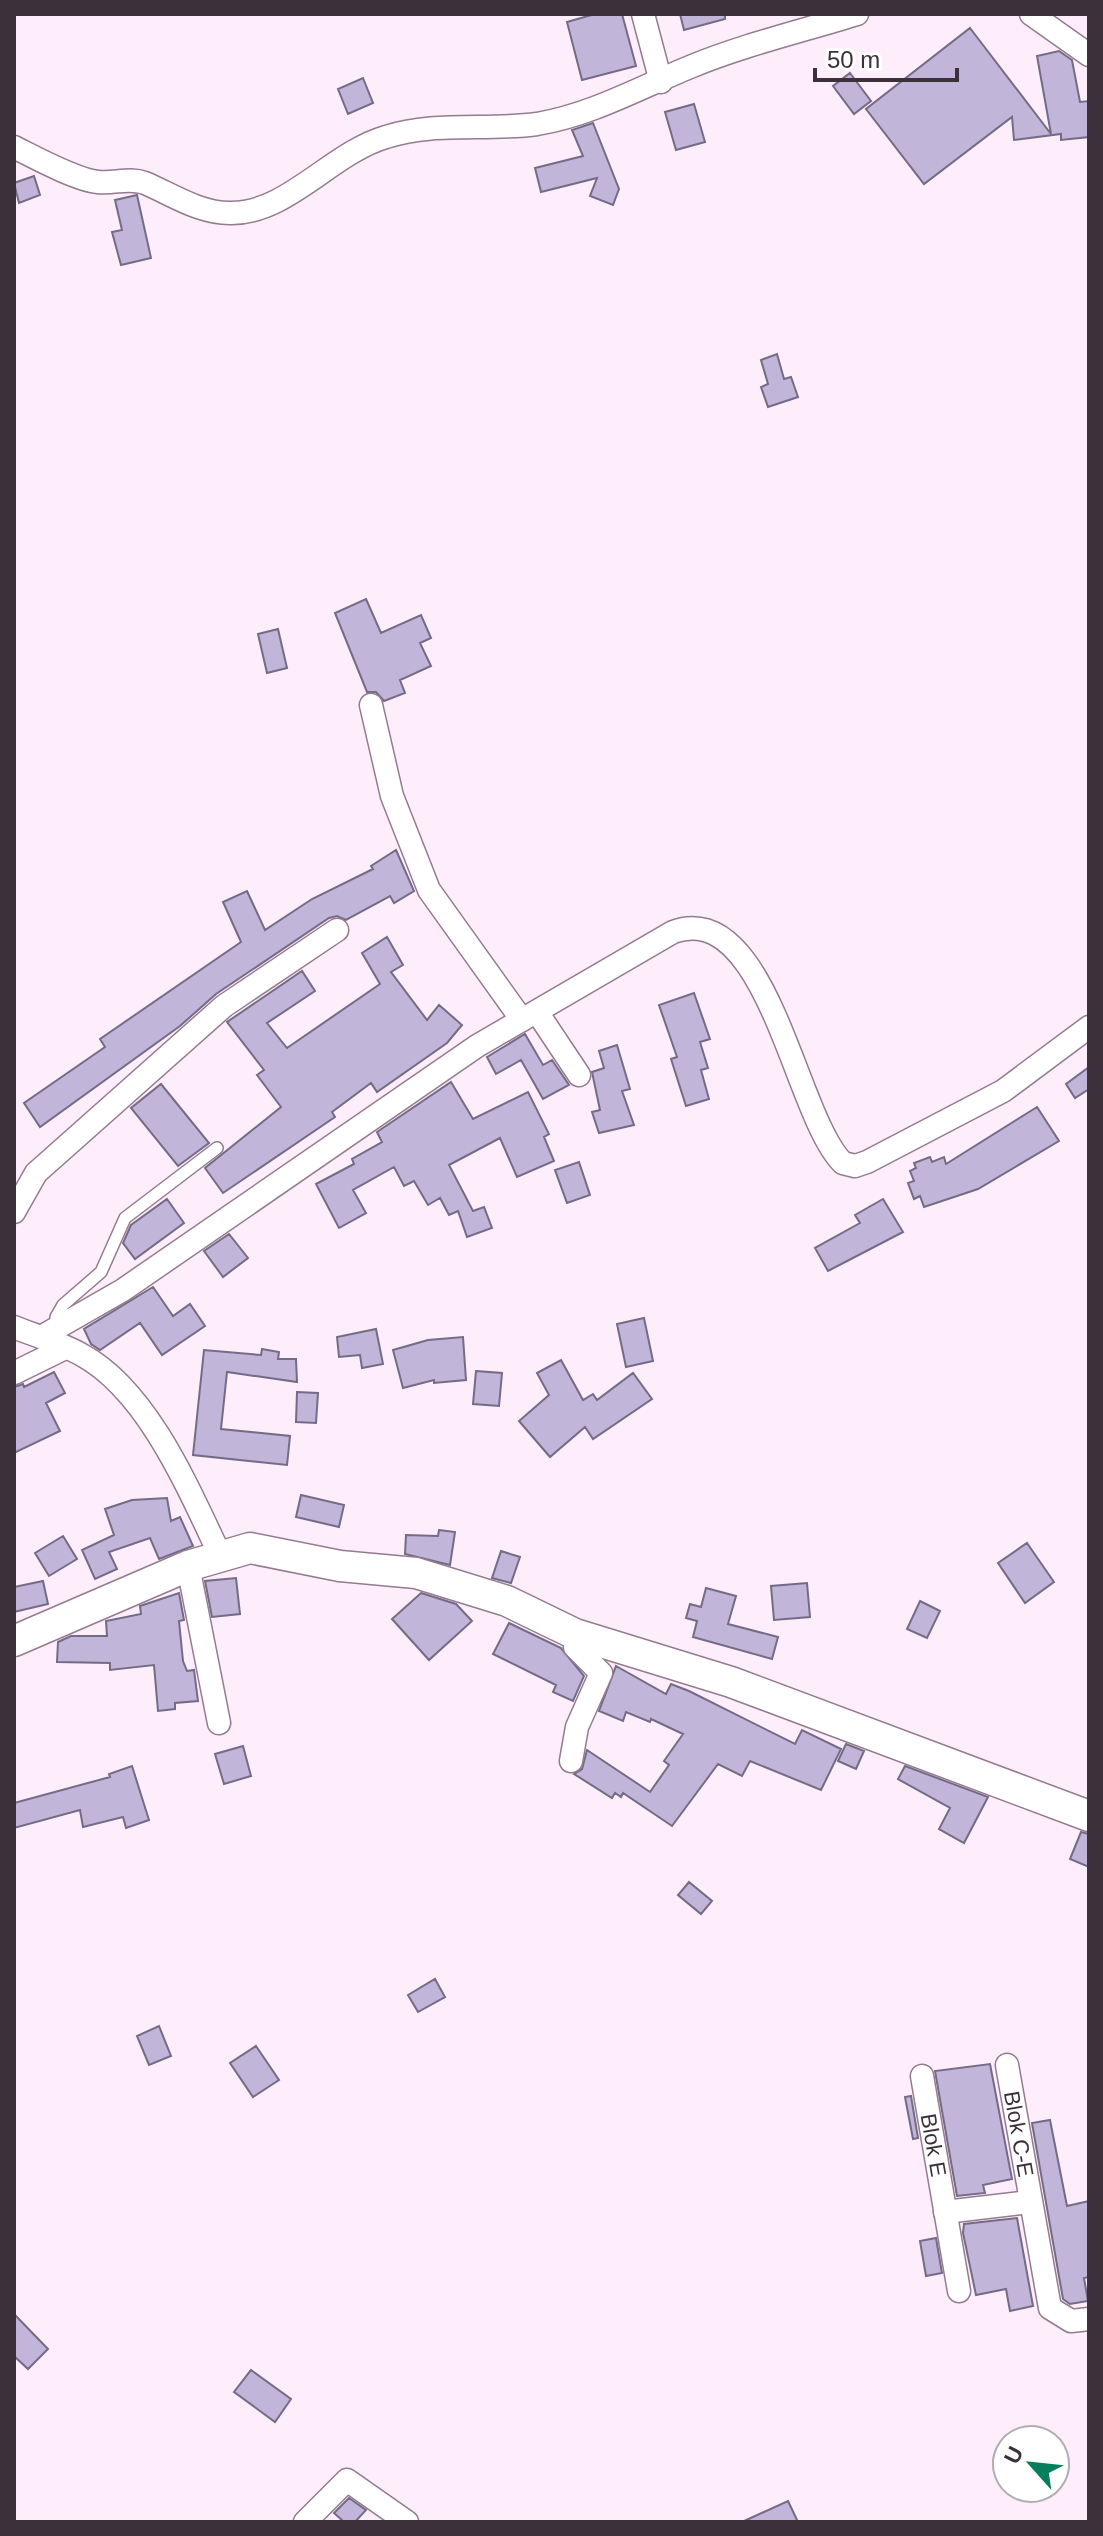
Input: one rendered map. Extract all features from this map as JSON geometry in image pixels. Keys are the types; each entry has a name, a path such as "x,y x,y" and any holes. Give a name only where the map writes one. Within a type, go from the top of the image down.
{"street":[{"path":"643,14 661,82"},
{"path":"16,152 99,182 119,179 143,182 215,212 251,211 275,203 352,152 385,137 437,129 536,124 595,109 690,67 857,14"},
{"path":"1031,14 1089,55"},
{"path":"371,705 392,796 429,890 579,1075"},
{"path":"14,1373 54,1338 477,1046 673,932 690,926 710,929 725,940 770,1001 824,1137 843,1163 855,1166 1003,1091 1089,1027"},
{"path":"14,1212 36,1173 224,1006 337,930"},
{"path":"14,1327 54,1338 105,1371 143,1413 220,1555"},
{"path":"14,1641 188,1566 250,1548 340,1566 416,1573 507,1601 575,1634 731,1682 1089,1816"},
{"path":"188,1566 219,1723"},
{"path":"571,1761 577,1727 601,1673 575,1647 575,1634"},
{"name":"Blok C-E","path":"1007,2065 1050,2308 1071,2321 1089,2319"},
{"name":"Blok E","path":"922,2076 959,2291"},
{"path":"945,2212 1029,2202"},
{"path":"305,2522 347,2480 407,2522"}],"lane":[{"path":"54,1338 56,1317 63,1305 101,1272 125,1218 217,1148"}],"building":[{"path":"595,14 622,14 636,66 582,80 567,22"},
{"path":"680,14 725,14 725,19 684,30"},
{"path":"970,28 1051,134 1037,56 1059,51 1072,60 1080,102 1089,101 1089,137 1061,140 1061,134 1014,140 1012,117 924,184 866,109"},
{"path":"850,73 871,101 854,114 833,86"},
{"path":"363,78 373,103 348,114 338,89"},
{"path":"694,104 705,142 676,150 665,112"},
{"path":"593,123 619,189 613,205 590,196 597,178 541,192 535,168 583,156 572,130"},
{"path":"34,176 40,195 19,203 14,183"},
{"path":"137,195 151,258 121,265 112,232 122,230 115,200"},
{"path":"777,354 784,379 791,377 798,397 768,407 761,387 768,384 761,360"},
{"path":"366,599 381,633 421,615 431,638 420,643 431,666 400,680 405,693 384,701 376,692 367,692 335,613"},
{"path":"278,629 287,668 267,673 258,634"},
{"path":"396,850 414,891 394,903 390,896 346,920 337,916 329,918 216,994 180,1026 40,1127 24,1103 105,1047 100,1039 241,942 223,902 247,891 265,930 312,899 373,869 371,866"},
{"path":"387,937 403,965 391,972 427,1020 439,1005 462,1025 447,1043 377,1092 371,1083 332,1112 335,1117 223,1193 205,1168 281,1107 257,1075 264,1070 227,1022 302,971 315,991 267,1023 287,1048 380,984 362,953"},
{"path":"694,993 710,1039 700,1042 708,1068 701,1070 709,1099 686,1106 671,1059 677,1057 659,1005"},
{"path":"525,1034 543,1065 552,1060 569,1085 543,1099 521,1060 496,1074 487,1057"},
{"path":"617,1045 630,1089 622,1091 634,1125 599,1133 592,1112 600,1110 592,1072 604,1068 599,1051"},
{"path":"1089,1067 1089,1089 1075,1098 1066,1084"},
{"path":"451,1082 473,1119 528,1092 549,1134 544,1137 554,1161 517,1177 500,1138 449,1165 473,1211 484,1207 492,1228 467,1237 458,1211 449,1215 440,1198 428,1205 414,1181 404,1186 394,1167 353,1190 366,1213 339,1228 316,1184 354,1164 352,1159 382,1142 377,1132"},
{"path":"161,1084 209,1143 178,1166 131,1108"},
{"path":"1037,1107 1059,1141 978,1189 924,1207 920,1196 914,1199 908,1183 914,1181 910,1171 916,1168 914,1163 930,1157 932,1162 944,1157 946,1164"},
{"path":"579,1162 590,1195 567,1203 555,1170"},
{"path":"167,1199 184,1223 135,1259 123,1243 131,1225"},
{"path":"883,1199 903,1232 828,1271 815,1248 860,1223 855,1215"},
{"path":"229,1234 248,1258 223,1277 204,1251"},
{"path":"153,1287 173,1316 190,1304 205,1326 162,1355 140,1323 100,1350 91,1344 84,1329"},
{"path":"644,1318 653,1361 626,1367 617,1324"},
{"path":"376,1329 383,1364 362,1368 360,1355 339,1357 337,1337"},
{"path":"463,1337 466,1380 434,1383 434,1380 403,1388 393,1350 428,1340"},
{"path":"262,1349 279,1352 278,1359 296,1359 297,1382 227,1372 221,1429 290,1436 287,1465 193,1455 204,1350 261,1355"},
{"path":"561,1360 583,1400 593,1394 597,1400 633,1373 652,1399 593,1439 585,1427 550,1457 519,1421 549,1395 537,1373"},
{"path":"476,1371 502,1373 499,1406 473,1404"},
{"path":"54,1372 65,1393 46,1403 60,1431 14,1453 14,1387 23,1384 24,1387"},
{"path":"297,1392 318,1393 316,1423 296,1422"},
{"path":"301,1495 344,1505 339,1527 296,1517"},
{"path":"167,1498 171,1521 180,1517 193,1546 159,1559 150,1538 109,1552 117,1569 95,1579 82,1550 114,1535 105,1509 132,1500"},
{"path":"439,1530 455,1532 450,1565 405,1554 406,1535 438,1536"},
{"path":"63,1536 77,1559 49,1576 35,1553"},
{"path":"1027,1543 1054,1582 1025,1603 998,1563"},
{"path":"501,1551 520,1557 511,1583 492,1578"},
{"path":"236,1578 240,1614 212,1617 205,1581"},
{"path":"43,1581 48,1604 14,1612 14,1587"},
{"path":"807,1583 810,1617 774,1620 771,1586"},
{"path":"706,1588 736,1596 728,1624 778,1637 772,1659 693,1637 697,1621 686,1618 690,1604 701,1607"},
{"path":"179,1593 184,1620 179,1621 183,1661 187,1671 194,1670 198,1701 175,1703 175,1709 158,1711 154,1665 110,1670 110,1663 57,1662 58,1642 71,1636 107,1636 106,1621 141,1614 140,1606"},
{"path":"421,1593 456,1604 472,1621 429,1660 392,1619"},
{"path":"920,1601 940,1611 927,1638 907,1629"},
{"path":"509,1623 561,1648 584,1676 573,1701 553,1692 556,1685 493,1654"},
{"path":"616,1666 666,1694 671,1684 689,1691 795,1744 802,1730 841,1749 821,1790 750,1761 742,1776 718,1764 672,1826 623,1793 621,1797 615,1793 612,1798 574,1774 582,1769 587,1750 650,1792 669,1765 664,1761 683,1734 651,1719 650,1722 626,1712 623,1721 599,1711"},
{"path":"846,1744 864,1751 856,1769 838,1761"},
{"path":"243,1746 251,1776 224,1784 215,1754"},
{"path":"132,1766 149,1820 126,1828 123,1817 83,1827 80,1810 14,1828 14,1803 110,1777 109,1774"},
{"path":"905,1766 988,1797 964,1843 939,1829 950,1808 898,1779"},
{"path":"1081,1832 1089,1834 1089,1867 1070,1859"},
{"path":"689,1882 712,1901 701,1914 678,1895"},
{"path":"435,1979 445,1997 418,2012 408,1995"},
{"path":"159,2026 171,2056 149,2065 137,2036"},
{"path":"256,2046 279,2080 253,2097 230,2063"},
{"path":"990,2064 1012,2179 983,2185 985,2193 957,2196 935,2071"},
{"path":"911,2096 918,2138 913,2139 905,2097"},
{"path":"1050,2120 1067,2206 1089,2201 1089,2277 1084,2278 1088,2301 1070,2304 1063,2299 1032,2123"},
{"path":"1017,2218 1033,2306 1010,2311 1006,2289 976,2295 963,2233 964,2224"},
{"path":"936,2238 942,2273 926,2276 920,2241"},
{"path":"14,2314 48,2349 28,2369 14,2356"},
{"path":"251,2370 291,2399 275,2422 234,2392"},
{"path":"349,2498 366,2510 355,2522 344,2522 334,2513"},
{"path":"788,2501 798,2522 742,2522"}]}
